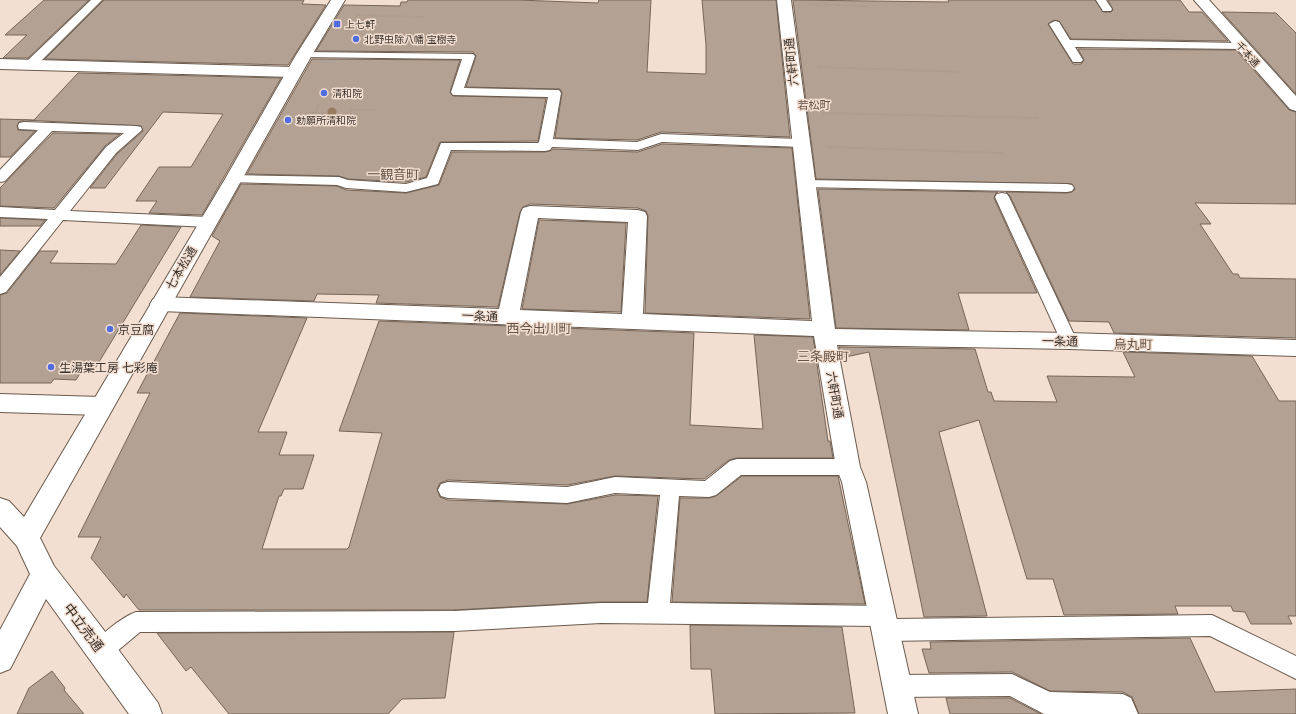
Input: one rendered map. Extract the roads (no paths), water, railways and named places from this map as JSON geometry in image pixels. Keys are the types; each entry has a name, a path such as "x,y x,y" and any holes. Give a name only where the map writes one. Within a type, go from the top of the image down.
{"street":[{"name":"千本通","path":"1201,0 1296,106"},
{"name":"六軒町通","path":"784,2 796,112 824,333 848,467 854,482 903,714"},
{"name":"七本松通","path":"26,538 160,304 234,179 294,72 334,7"},
{"path":"0,64 294,72"},
{"path":"508,317 530,212 638,216 632,322"},
{"name":"一条通","path":"160,304 632,322 824,333 1296,348"},
{"path":"0,403 101,406"},
{"path":"0,509 26,538"},
{"name":"中立売通","path":"26,538 44,575 147,714"},
{"path":"4,645 44,575"}],"lane":[{"path":"30,65 97,0"},
{"path":"1101,0 1107,9"},
{"path":"1055,24 1077,60"},
{"path":"1067,44 1241,46"},
{"path":"234,179 339,181 346,184 406,188 433,181 446,146 545,148 555,93 457,92 469,56 304,55"},
{"path":"0,288 111,150 136,130 24,126"},
{"path":"0,178 48,126"},
{"path":"546,143 638,146 661,138 800,144"},
{"path":"805,184 1067,188"},
{"path":"1002,197 1070,341"},
{"path":"0,212 208,222"},
{"path":"448,490 568,495 615,485 709,489 737,467 848,467"},
{"path":"658,613 670,488"},
{"path":"101,650 136,622 454,621 601,613 658,613 884,623 1212,625 1296,668"},
{"path":"897,686 1012,685 1048,704 1122,706 1126,714"}],"place":[{"name":"上七軒","path":"337,24"},
{"name":"北野虫除八幡 宝樹寺","path":"356,39"},
{"name":"清和院","path":"324,93"},
{"name":"勅願所清和院","path":"288,120"},
{"name":"京豆腐","path":"110,329"},
{"name":"生湯葉工房 七彩庵","path":"51,367"}],"district":[{"name":"若松町","path":"814,104"},
{"name":"一観音町","path":"393,174"},
{"name":"西今出川町","path":"539,328"},
{"name":"烏丸町","path":"1133,344"},
{"name":"三条殿町","path":"823,356"}]}
